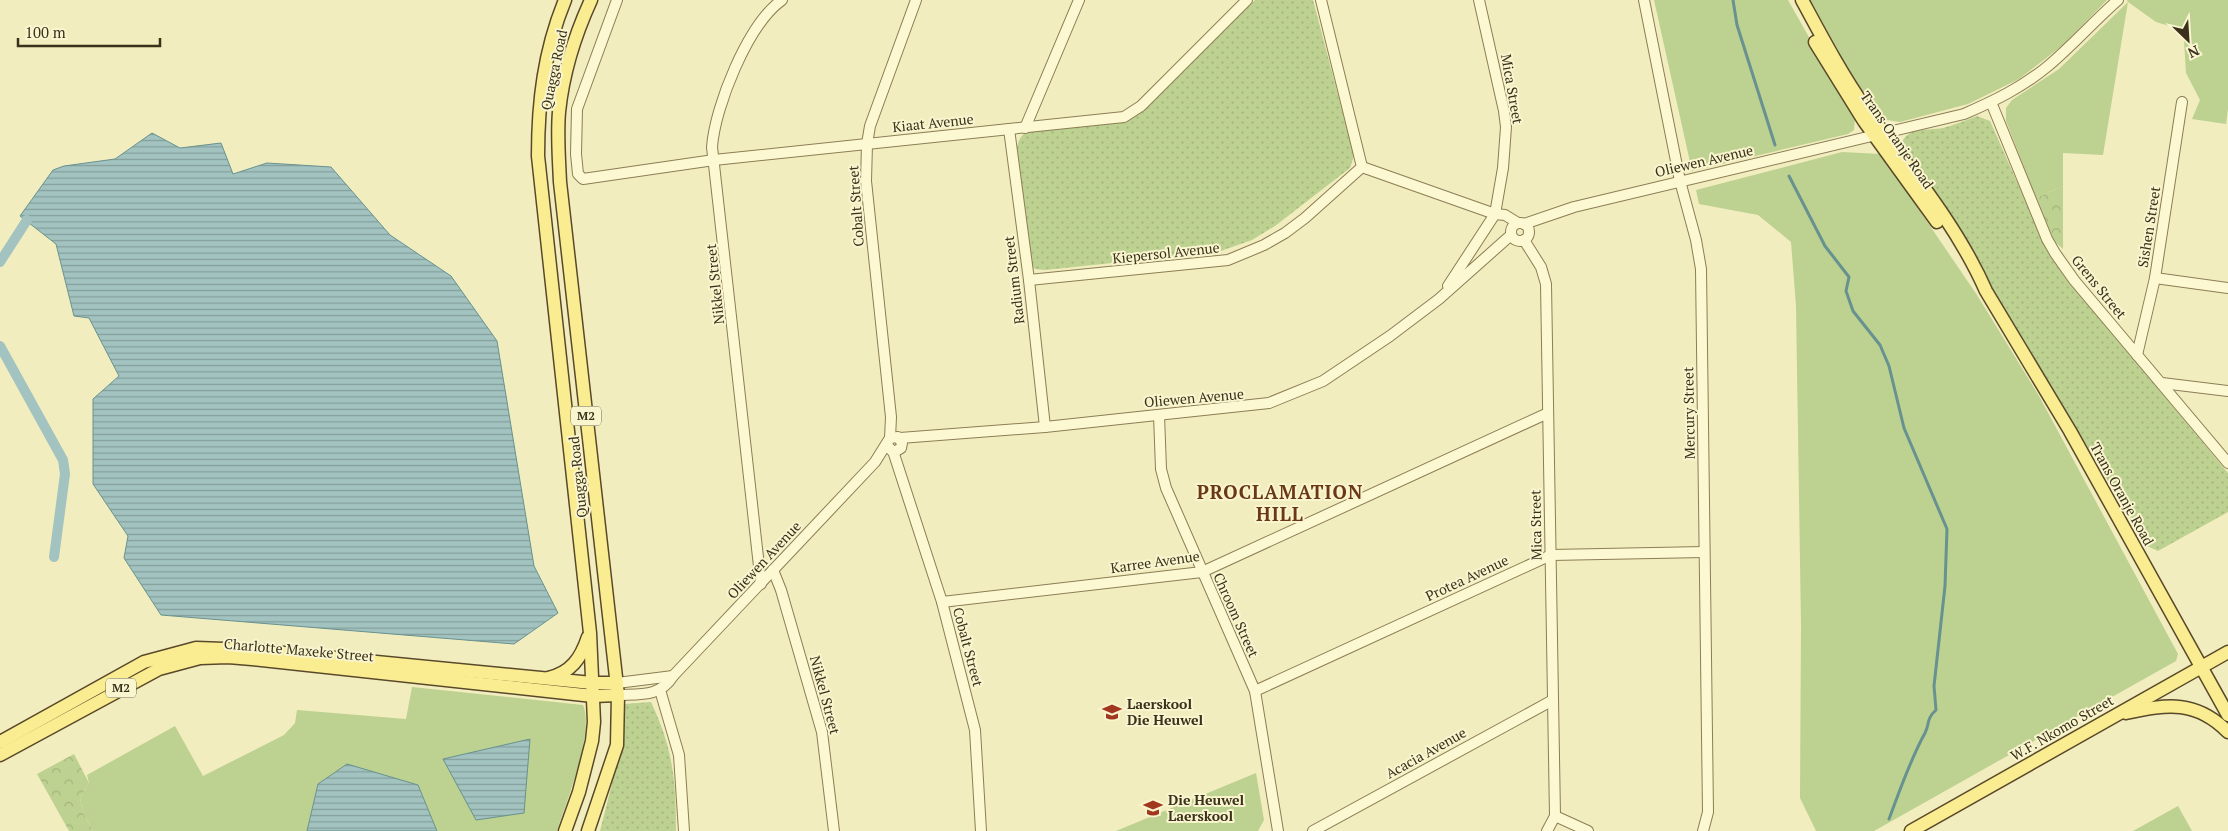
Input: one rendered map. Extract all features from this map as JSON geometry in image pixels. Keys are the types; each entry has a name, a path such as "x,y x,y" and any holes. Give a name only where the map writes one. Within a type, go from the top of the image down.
{"main road":[{"name":"Quagga Road","path":"565,0 546,56 538,116 538,156 590,633 594,722 592,741 579,792 565,831"},
{"name":"Quagga Road","path":"588,831 616,745 618,689 595,503 559,152 559,112 573,45 591,0"},
{"name":"Trans Oranje Road","path":"1795,0 1832,70 1878,134 1939,211 1976,269 1986,291 2070,430 2228,715"},
{"name":"Trans Oranje Road","path":"1802,0 1878,134"},
{"path":"544,679 558,675 574,665 584,650 590,633"},
{"name":"Charlotte Maxeke Street","path":"0,742 139,665 171,653 196,648 253,650 544,679 593,690"},
{"name":"W.F. Nkomo Street","path":"1911,831 2228,652"},
{"name":"Charlotte Maxeke Street","path":"0,755 150,673 168,665 200,658 240,658 593,690 618,689"},
{"path":"2113,716 2170,705 2186,707 2211,717 2228,732"}],"street":[{"name":"Kiaat Avenue","path":"616,0 577,109 576,143 578,176 582,179 714,160 1124,117 1133,112 1247,0"},
{"name":"Nikkel Street","path":"761,584 713,142 719,114 745,46 766,13 782,0"},
{"name":"Cobalt Street","path":"916,0 870,126 867,144 866,181 895,444 902,474 942,602 976,730 981,831"},
{"path":"1025,128 1078,0"},
{"path":"1321,0 1362,167 1495,214 1508,216 1519,232"},
{"name":"Mica Street","path":"1479,0 1506,127 1503,168 1495,214"},
{"name":"Mercury Street","path":"1644,0 1680,181 1696,240 1701,269 1708,812 1703,831"},
{"name":"Oliewen Avenue","path":"660,690 667,686 673,676 874,462 895,444 922,438 1159,414 1249,407 1269,403 1312,386 1390,336 1439,299 1495,249 1542,217 1574,207 1680,181 1940,121 1991,102 2018,88 2047,67 2118,0"},
{"name":"Grens Street","path":"1991,102 2055,253 2137,355 2228,463"},
{"name":"Sishen Street","path":"2137,355 2155,278 2182,102"},
{"name":"Radium Street","path":"1009,129 1029,280 1045,427"},
{"name":"Kiepersol Avenue","path":"1029,280 1228,260 1264,245 1285,233 1305,218 1362,167"},
{"name":"Oliewen Avenue","path":"1439,299 1495,214"},
{"name":"Mica Street","path":"1519,232 1541,267 1546,284 1555,816"},
{"path":"2155,278 2228,288"},
{"path":"2162,383 2228,391"},
{"name":"Karree Avenue","path":"942,602 1202,572 1548,413"},
{"name":"Chroom Street","path":"1159,414 1163,480 1255,691 1278,831"},
{"name":"Protea Avenue","path":"1255,691 1550,555 1704,552"},
{"name":"Nikkel Street","path":"773,570 781,590 822,732 834,831"},
{"path":"618,689 673,676"},
{"path":"618,689 660,690 679,755 684,831"},
{"name":"Acacia Avenue","path":"1313,831 1553,700"},
{"path":"1547,831 1555,816 1588,831"}],"green space":[{"path":"1255,0 1313,0 1354,156 1350,168 1275,226 1252,240 1218,252 1045,270 1035,269 1031,265 1016,150 1022,135 1031,130 1118,123 1134,117 1151,104"},
{"path":"1654,0 1788,0 1855,119 1854,130 1848,134 1692,171"},
{"path":"1808,0 2107,0 2063,45 2019,79 1968,104 1900,122 1887,120 1875,111 1839,57"},
{"path":"2127,0 2228,0 2228,109 2226,124 2192,119 2200,100 2186,73 2184,41 2180,32 2176,28 2156,22"},
{"path":"2128,2 2103,155 2063,153 2063,186 2036,198 2006,121 2006,108 2012,100 2059,69"},
{"path":"1977,116 1990,121 2046,247 2062,273 2228,473 2228,512 2158,551 2147,546 1964,241 1902,147 1903,140 1912,133 1943,128"},
{"path":"1842,152 1881,154 1977,295 2039,396 2178,654 2176,661 1874,831 1816,831 1800,798 1801,625 1796,306 1791,242 1758,215 1699,204 1696,190"},
{"path":"2063,186 2063,249 2054,241 2036,198"},
{"path":"412,687 583,705 586,717 582,749 557,831 437,831 418,785 318,784 307,831 93,831 83,813 80,798 89,783 87,775 175,726 203,776 284,735 295,723 297,710 406,719"},
{"path":"651,702 669,750 672,765 676,831 600,831 624,737 624,704"},
{"path":"74,754 89,783 80,798 83,813 93,831 69,831 37,774"},
{"path":"1256,773 1264,820 1258,831 1116,831"},
{"path":"2178,806 2192,831 2133,831"}],"water":[{"path":"152,133 180,148 221,143 233,174 267,163 331,167 390,235 451,276 497,341 534,566 558,613 514,644 161,615 124,558 128,536 93,484 93,399 119,376 89,318 74,316 56,244 20,216 53,170 64,166 115,159"},
{"path":"530,739 524,813 476,820 443,759"},
{"path":"347,764 418,785 437,831 307,831 318,784"}],"waterway":[{"path":"1733,0 1737,25 1775,145"},
{"path":"1789,176 1825,246 1849,277 1846,291 1853,311 1880,345 1889,366 1904,428 1947,529 1945,586 1934,686 1936,710 1929,719 1889,819"},
{"path":"0,262 27,220"},
{"path":"0,346 63,460 65,474 54,557"}],"place":[{"name":"Laerskool Die Heuwel","path":"1112,712"},
{"name":"Die Heuwel Laerskool","path":"1153,808"}],"district":[{"name":"PROCLAMATION HILL","path":"1280,503"}]}
